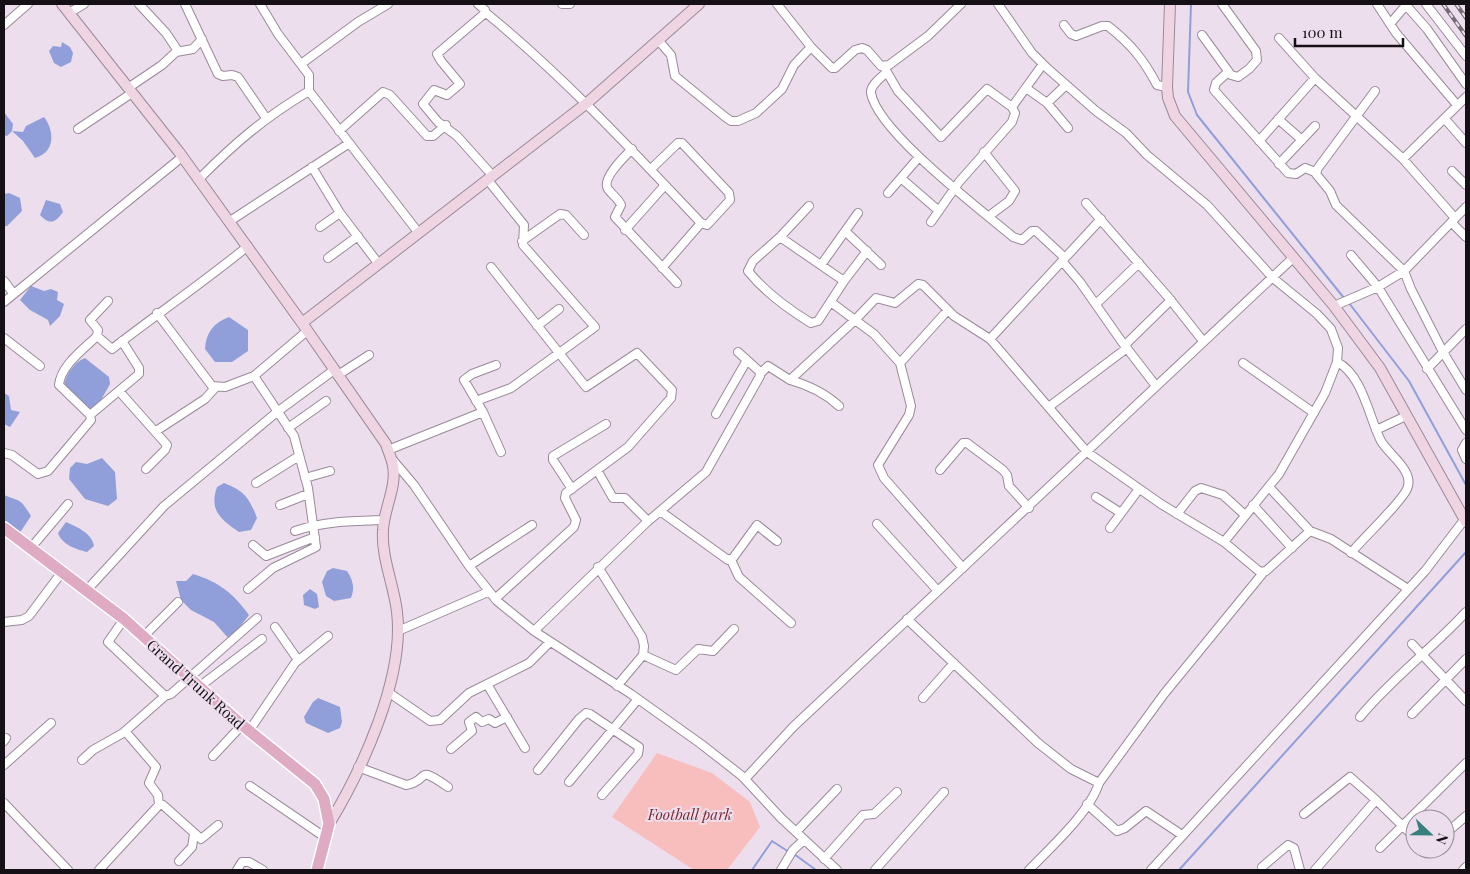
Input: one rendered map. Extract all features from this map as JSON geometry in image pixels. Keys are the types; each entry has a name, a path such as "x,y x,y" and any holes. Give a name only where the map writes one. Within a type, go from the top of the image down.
{"main road":[{"name":"Grand Trunk Road","path":"4,528 124,619 188,678 315,784 324,799 329,824 317,870"}],"street":[{"path":"4,26 28,4"},
{"path":"62,4 182,156 230,221 305,327 389,453 429,506 468,566 488,592 534,631 638,699 701,744 744,779 804,840 837,870"},
{"path":"69,12 84,4"},
{"path":"139,4 166,33 178,51"},
{"path":"185,4 218,74 238,77 266,118"},
{"path":"260,4 267,19 309,75 309,91 348,144 418,232"},
{"path":"301,64 358,22 388,4"},
{"path":"478,4 485,12 533,51 587,103 701,223 706,225 730,200 729,193 680,142 651,169"},
{"path":"562,4 570,4"},
{"path":"156,431 205,399 215,388 225,387 254,376 305,327 378,263 587,103 698,4"},
{"path":"777,4 811,47 832,68 835,68 855,50 862,48 885,70 898,91 941,137 987,89 1012,107 1014,118 955,188 931,222"},
{"path":"961,4 915,47 885,70 872,86 871,94 889,127 919,157 955,188 1018,240 1022,240 1032,231 1036,231 1063,259 1156,386"},
{"path":"998,4 1011,26 1043,64 1066,85 1126,132 1146,155 1207,205 1273,278 1317,314 1331,329 1338,348 1336,362 1325,393 1279,474 1224,542"},
{"path":"1151,870 1408,589 1465,521 1380,368 1334,306 1175,116 1166,87 1170,4"},
{"path":"1202,35 1231,75 1238,77 1249,69 1258,54 1222,4"},
{"path":"1377,4 1390,24 1457,105"},
{"path":"1390,24 1406,4 1427,29 1466,84"},
{"path":"1426,4 1466,56"},
{"path":"485,12 437,54 441,62 460,84 448,95 434,90 423,104 438,122 446,126 489,177 524,225 525,232 522,241"},
{"path":"1064,25 1070,34 1076,36 1102,26 1108,26 1139,54 1150,68 1157,85 1166,87"},
{"path":"1279,38 1315,78 1404,159 1466,237"},
{"path":"78,130 178,51 193,49 202,39"},
{"path":"658,40 671,55 675,76 731,121 738,121 756,113 782,89 794,65 811,47"},
{"path":"1012,107 1043,64"},
{"path":"1228,72 1216,83 1214,90 1288,173 1296,174 1305,168 1315,172 1330,191 1336,205 1404,271 1411,289 1443,352 1465,386"},
{"path":"1259,141 1315,78"},
{"path":"1047,103 1066,85"},
{"path":"1026,88 1047,103 1068,128"},
{"path":"199,179 241,137 266,118 309,91"},
{"path":"1315,172 1356,115 1376,91"},
{"path":"339,131 384,92 390,95 428,136 433,136 446,126"},
{"path":"1404,159 1466,97"},
{"path":"1445,118 1466,143"},
{"path":"1278,119 1302,140"},
{"path":"1279,164 1315,126"},
{"path":"230,221 348,144"},
{"path":"632,149 616,167 606,184 606,188 619,201 620,208 614,217 677,283"},
{"path":"984,152 1014,189 1009,201 989,216"},
{"path":"4,302 182,156"},
{"path":"888,194 919,157"},
{"path":"312,167 340,213 378,263"},
{"path":"1452,171 1466,185"},
{"path":"902,179 939,211"},
{"path":"625,230 665,185"},
{"path":"1086,203 1171,300 1203,341"},
{"path":"809,206 749,266 752,276 768,292 811,323 818,321 832,303 844,281 867,251"},
{"path":"1334,306 1378,287 1404,271 1466,207"},
{"path":"320,227 340,213"},
{"path":"821,265 858,213"},
{"path":"522,241 560,214 566,215 584,235"},
{"path":"990,339 1101,219"},
{"path":"662,268 701,223"},
{"path":"845,231 881,265"},
{"path":"328,258 358,236"},
{"path":"780,237 844,281"},
{"path":"476,401 511,388 593,329 594,325 522,241"},
{"path":"97,336 112,349 203,283 248,246"},
{"path":"1351,255 1378,287 1466,430"},
{"path":"744,779 794,727 1293,258"},
{"path":"1096,304 1139,263"},
{"path":"491,267 583,385 588,387 637,353 672,390 671,398 638,438 565,494 564,498 576,520 574,527 495,599"},
{"path":"4,281 13,293"},
{"path":"790,380 876,298 895,303 918,284 923,285 947,311 990,339 1050,406 1087,452 1177,514 1224,542 1263,573"},
{"path":"1050,406 1126,347 1171,300"},
{"path":"4,453 12,455 38,474 44,474 91,420 90,415 59,385 60,375 97,336 98,330 90,320 108,301"},
{"path":"832,303 874,334 900,363 911,406 909,415 878,465 884,478 963,568"},
{"path":"537,326 559,309"},
{"path":"900,363 947,311"},
{"path":"158,314 201,374 215,388"},
{"path":"1428,369 1466,329"},
{"path":"4,338 40,366"},
{"path":"90,415 138,375 140,371 122,341"},
{"path":"738,352 760,374"},
{"path":"86,591 164,506 277,412 336,373 368,355"},
{"path":"716,414 747,360"},
{"path":"1336,362 1347,370 1364,398 1376,430 1391,456 1404,469 1408,477 1408,488 1351,553"},
{"path":"1243,363 1314,412"},
{"path":"496,365 472,374 464,380 483,412 501,452"},
{"path":"534,631 598,567 711,465 760,374 768,366 790,380 806,384 831,398 839,406"},
{"path":"248,589 273,568 315,549 315,537 308,494 294,436 254,376"},
{"path":"119,391 168,444 166,450 146,469"},
{"path":"288,428 326,402"},
{"path":"389,453 483,412"},
{"path":"1376,430 1406,416"},
{"path":"572,489 553,460 554,456 606,424"},
{"path":"940,470 963,443 967,443 1003,470 1007,475 1009,486 1029,508"},
{"path":"1466,443 1462,450 1466,459"},
{"path":"329,824 358,767 385,705 395,666 398,631 397,613 382,531 393,476 393,467 389,453"},
{"path":"256,484 299,456"},
{"path":"597,470 613,498 625,498 648,521"},
{"path":"305,478 330,472"},
{"path":"1268,487 1310,531 1331,539 1408,589"},
{"path":"1177,514 1195,491 1201,488 1223,495 1245,515"},
{"path":"1110,528 1140,489"},
{"path":"280,505 308,494"},
{"path":"1096,497 1121,513"},
{"path":"30,549 68,504"},
{"path":"1252,505 1292,548"},
{"path":"660,510 713,551 731,560 739,577 768,606 791,623"},
{"path":"295,531 313,525 384,520"},
{"path":"877,524 938,591"},
{"path":"468,566 532,525"},
{"path":"731,560 757,525 777,541"},
{"path":"1029,870 1087,804 1164,694 1263,573 1310,531"},
{"path":"253,545 266,556 315,537"},
{"path":"598,567 642,637 644,646 643,655 617,686"},
{"path":"4,622 15,622 29,616 62,572"},
{"path":"398,631 488,592"},
{"path":"144,637 178,602"},
{"path":"82,760 93,750 125,731 165,696 171,694 257,618"},
{"path":"1360,717 1390,684 1465,618"},
{"path":"124,619 108,642 165,696"},
{"path":"908,619 1038,743 1071,769 1100,783"},
{"path":"275,627 298,660"},
{"path":"643,655 676,670 698,649 713,652 734,629"},
{"path":"213,756 246,728 298,660 328,636"},
{"path":"199,687 262,639"},
{"path":"388,692 430,721 440,720 469,693 529,663 550,642"},
{"path":"1412,644 1466,700"},
{"path":"1412,714 1466,659"},
{"path":"923,698 954,663"},
{"path":"487,684 525,748"},
{"path":"569,782 638,699"},
{"path":"538,770 586,713 613,728 637,745 639,750 602,794"},
{"path":"451,749 472,731 470,722 476,717 482,722 489,719 495,723 506,717"},
{"path":"4,765 51,723"},
{"path":"99,870 159,806 158,795 149,783 156,768 125,731"},
{"path":"1380,848 1466,763"},
{"path":"358,767 406,785 411,784 424,774 430,774 448,787"},
{"path":"1304,814 1350,777 1403,825"},
{"path":"250,786 326,838"},
{"path":"796,832 837,789"},
{"path":"824,859 863,815 874,814 897,792"},
{"path":"874,870 944,792"},
{"path":"1315,870 1376,800"},
{"path":"4,803 68,870"},
{"path":"1087,804 1117,831 1125,828 1146,811 1182,835"},
{"path":"159,806 163,805 201,839 218,825"},
{"path":"1455,825 1466,816"},
{"path":"179,861 192,846 194,834"},
{"path":"781,870 793,850 804,840"},
{"path":"1262,867 1288,845 1294,848 1300,870"},
{"path":"237,870 242,862 249,862 263,870"}],"green space":[{"name":"Football park","path":"657,753 712,773 750,802 760,827 727,870 694,870 612,817"}],"water":[{"path":"62,42 70,47 73,53 71,62 61,67 54,63 49,51 53,46 61,47"},
{"path":"4,112 13,124 12,131 7,136 4,135"},
{"path":"44,117 50,129 50,147 42,155 35,158 23,141 12,131 23,132 26,126"},
{"path":"9,193 20,198 22,211 7,226 4,226 4,194"},
{"path":"46,200 60,204 63,212 58,218 50,222 40,215"},
{"path":"31,286 44,291 51,289 58,292 57,300 64,304 60,316 50,326 48,320 30,310 20,300"},
{"path":"229,317 248,330 248,351 232,362 215,362 205,349 207,338 211,329"},
{"path":"85,358 109,377 110,384 96,409 87,409 64,389 64,384 70,371"},
{"path":"4,393 9,396 11,410 20,412 10,427 4,424"},
{"path":"102,458 115,472 117,499 108,506 85,499 69,479 70,468 76,462 87,464"},
{"path":"224,483 241,492 251,505 257,518 251,530 239,532 226,523 215,508 214,502 217,487"},
{"path":"4,495 20,501 31,516 19,534 4,522"},
{"path":"66,522 87,534 93,541 94,546 87,552 74,548 63,541 58,533"},
{"path":"333,568 347,571 349,574 353,587 351,598 334,601 326,596 322,582 327,571"},
{"path":"193,574 225,589 249,615 230,640 214,622 191,610 181,600 176,581 186,581"},
{"path":"310,589 317,594 319,607 315,609 304,605 303,595"},
{"path":"318,698 340,707 342,722 340,728 328,733 306,723 304,717 313,702"}],"waterway":[{"path":"1191,4 1188,92 1197,115 1344,298"},
{"path":"1349,303 1409,381 1466,485"},
{"path":"1179,870 1466,552"},
{"path":"752,870 772,841 789,852"},
{"path":"794,854 816,870"}],"railway":[{"path":"1443,4 1466,36"},
{"path":"1456,4 1466,18"}]}
